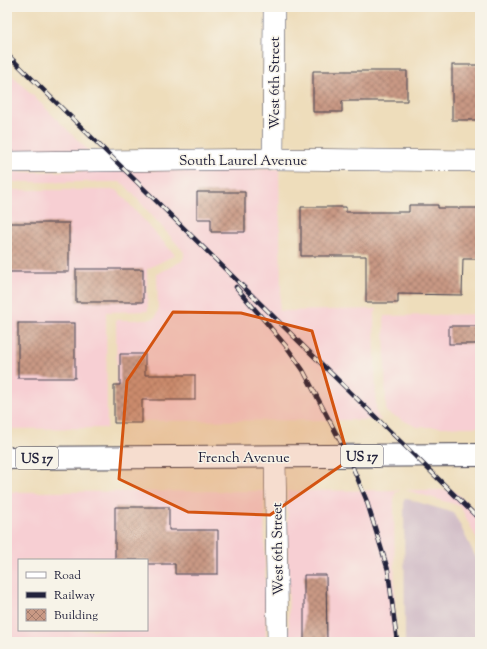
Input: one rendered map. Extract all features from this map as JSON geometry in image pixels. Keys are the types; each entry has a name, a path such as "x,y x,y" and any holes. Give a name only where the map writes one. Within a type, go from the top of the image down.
{"main road":[{"name":"French Avenue","path":"7,458 480,455"}],"street":[{"name":"West 6th Street","path":"273,159 274,7"},
{"name":"South Laurel Avenue","path":"7,162 273,159 480,160"},
{"name":"West 6th Street","path":"275,457 278,642"}],"highlighted area":[{"path":"173,312 241,313 312,331 349,460 270,515 188,512 119,479 127,381"}],"shaded area":[{"path":"7,70 89,151 7,152"},
{"path":"279,169 281,290 279,311 378,309 374,316 376,412 382,420 117,421 116,320 148,320 156,316 158,311 157,274 182,261 184,252 125,185 120,182 7,182 7,172"},
{"path":"7,190 117,190 175,255 147,269 148,311 106,312 107,428 7,429"},
{"path":"480,314 480,427 417,427 386,412 384,316"},
{"path":"400,490 395,493 394,499 395,642 289,642 287,491"},
{"path":"406,490 453,490 480,516 480,545 461,508 457,505"},
{"path":"264,491 266,642 7,642 7,492"},
{"path":"404,498 454,513 480,566 480,642 405,642"}],"building":[{"path":"452,65 480,65 480,120 452,120"},
{"path":"313,71 407,71 407,101 342,101 342,112 313,112"},
{"path":"197,192 245,192 245,232 211,232 211,219 197,219"},
{"path":"409,205 438,205 438,208 480,208 480,259 463,259 462,295 398,294 398,303 366,303 366,256 301,256 301,207 346,207 346,212 409,212"},
{"path":"7,223 69,223 69,272 7,272"},
{"path":"76,269 143,269 143,302 76,302"},
{"path":"18,323 75,323 75,378 18,378"},
{"path":"449,326 480,326 480,344 449,344"},
{"path":"120,354 145,354 145,375 195,375 195,400 142,400 142,423 114,423 114,385 120,385"},
{"path":"115,507 169,507 169,530 218,530 218,574 175,574 175,564 148,564 148,559 115,559"},
{"path":"304,575 326,575 327,642 304,642"}],"railway":[{"path":"7,54 480,520"},
{"path":"236,287 286,346 303,370 348,456 366,499 388,570 397,642"}]}
